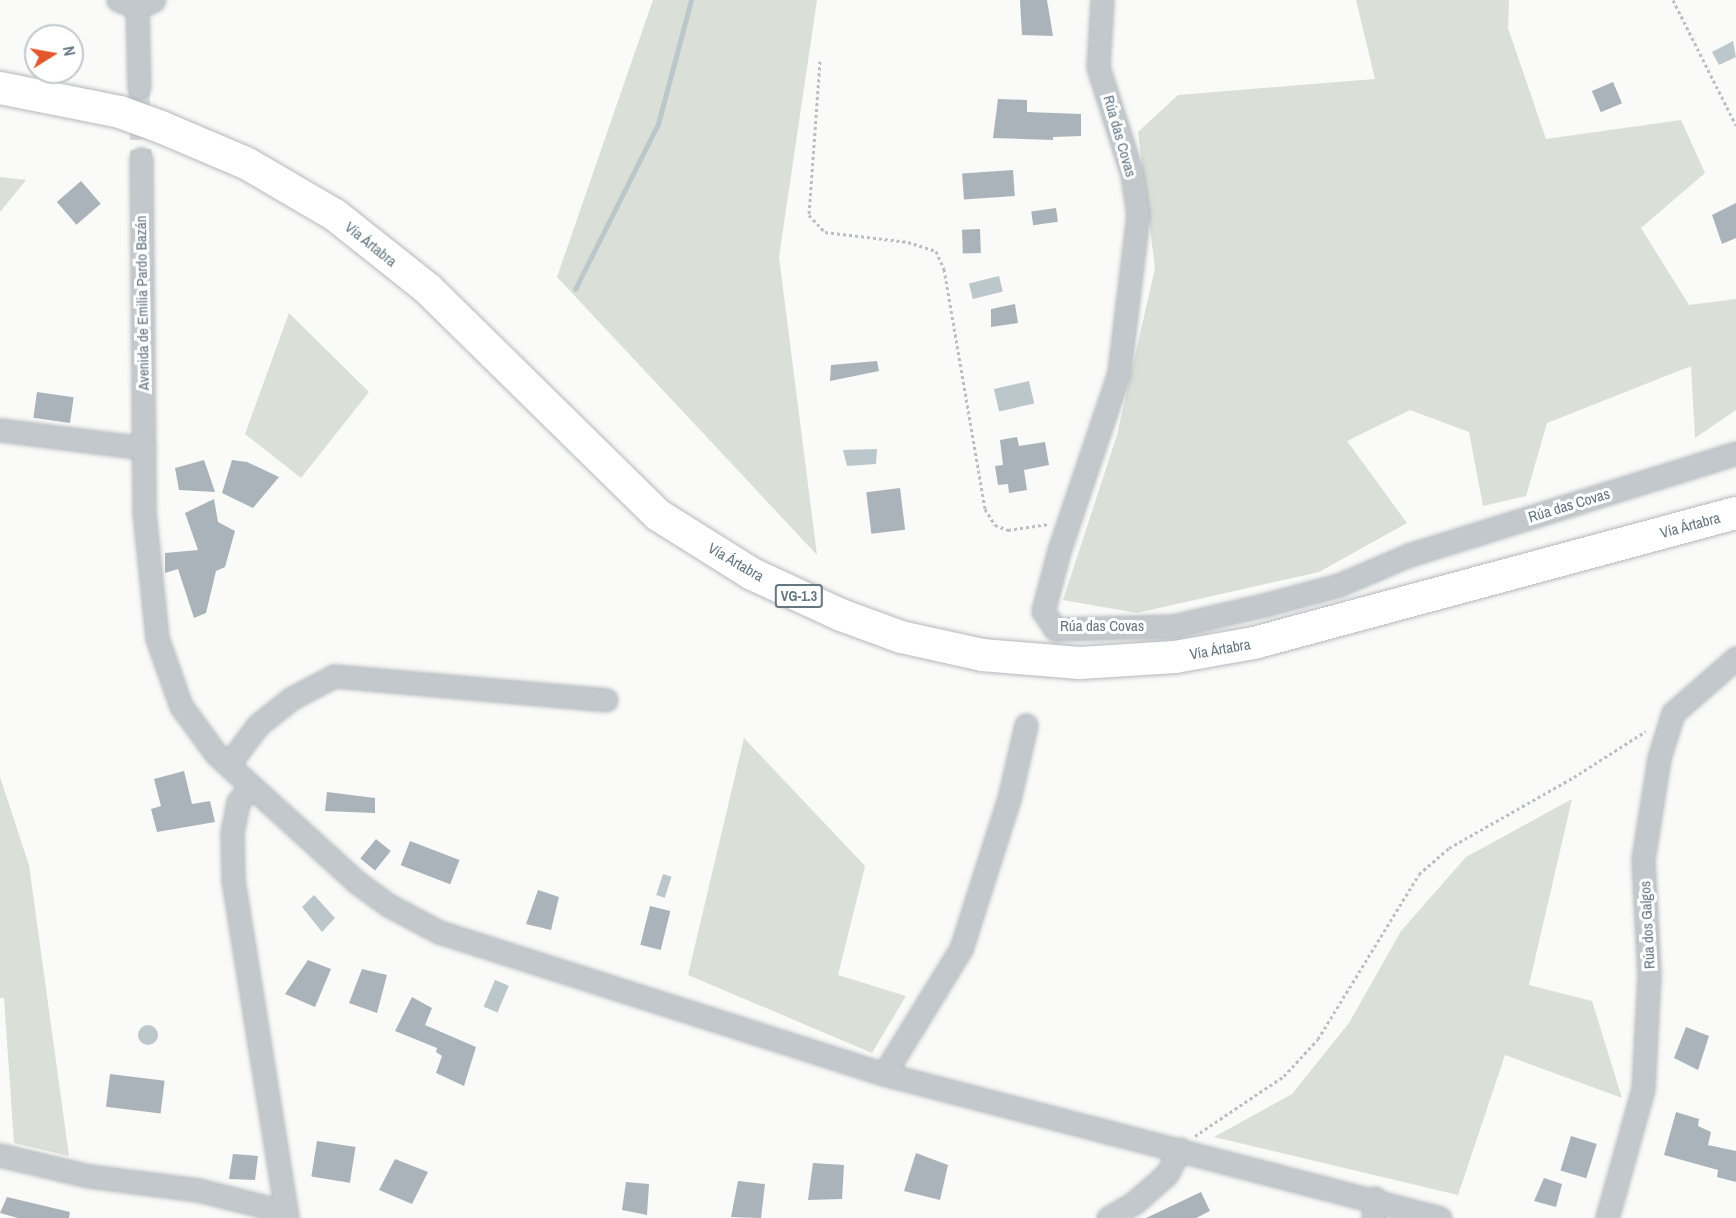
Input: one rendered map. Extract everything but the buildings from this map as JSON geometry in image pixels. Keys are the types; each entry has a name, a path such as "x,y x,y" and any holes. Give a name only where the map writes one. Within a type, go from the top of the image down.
{"highway":[{"name":"Vía Ártabra","path":"0,88 98,107 160,127 246,163 335,215 428,289 658,515 752,574 841,615 901,637 982,656 1080,663 1175,657 1254,643 1736,513"}],"street":[{"name":"Rúa das Covas","path":"1102,0 1098,67 1132,174 1138,215 1119,374 1068,521 1043,611 1055,629 1173,626 1339,585 1418,552 1736,453"},
{"path":"136,2 139,87"},
{"name":"Avenida de Emilia Pardo Bazán","path":"141,159 144,448 149,594 157,638 181,706 228,765 358,883 390,906 439,932 884,1074 1180,1149 1374,1208 1440,1218"},
{"path":"0,430 144,448"},
{"path":"1673,713 1736,658"},
{"path":"228,765 258,725 292,698 334,676 606,700"},
{"name":"Rúa dos Galgos","path":"1607,1218 1643,1089 1650,975 1643,859 1648,807 1673,713"},
{"path":"884,1074 961,949 1009,799 1026,725"},
{"path":"0,1155 89,1176 198,1190 270,1208 287,1218 233,880 232,832 238,802 251,786"},
{"path":"1108,1218 1134,1203 1167,1174 1180,1149"}],"path":[{"path":"1673,0 1736,125"},
{"path":"820,61 809,215 825,232 908,242 936,251 944,269 985,509 995,525 1008,530 1068,521"},
{"path":"1180,1149 1202,1129 1284,1076 1318,1040 1419,874 1449,848 1574,777 1673,713"}],"shaded area":[{"path":"653,0 817,0 779,257 817,555 557,277"},
{"path":"1356,0 1509,0 1508,28 1546,139 1681,120 1705,173 1641,228 1689,305 1736,299 1736,410 1695,438 1691,366 1547,423 1526,496 1483,506 1469,432 1410,410 1347,441 1407,523 1319,572 1137,613 1063,600 1117,435 1155,268 1138,132 1178,95 1375,79"},
{"path":"1733,41 1736,57 1719,65 1712,52"},
{"path":"0,177 26,180 0,212"},
{"path":"999,276 1003,292 973,299 969,283"},
{"path":"289,313 369,392 301,478 245,434"},
{"path":"1029,381 1034,403 999,412 994,389"},
{"path":"877,449 876,464 847,466 843,450"},
{"path":"744,738 865,866 838,975 906,996 872,1053 688,975"},
{"path":"0,777 29,865 69,1156 14,1143 4,998 0,998"},
{"path":"1572,799 1529,985 1592,1001 1622,1098 1505,1055 1458,1195 1214,1137 1292,1094 1349,1023 1401,931 1466,857"},
{"path":"663,874 672,877 665,898 656,895"},
{"path":"314,895 335,918 322,932 302,907"},
{"path":"495,980 509,986 497,1013 484,1007"},
{"path":"148,1025 155,1028 158,1035 155,1042 148,1045 141,1042 138,1035 141,1028"}],"waterway":[{"path":"575,289 658,124 691,0"}],"tunnel":[{"path":"139,87 141,159"}]}
